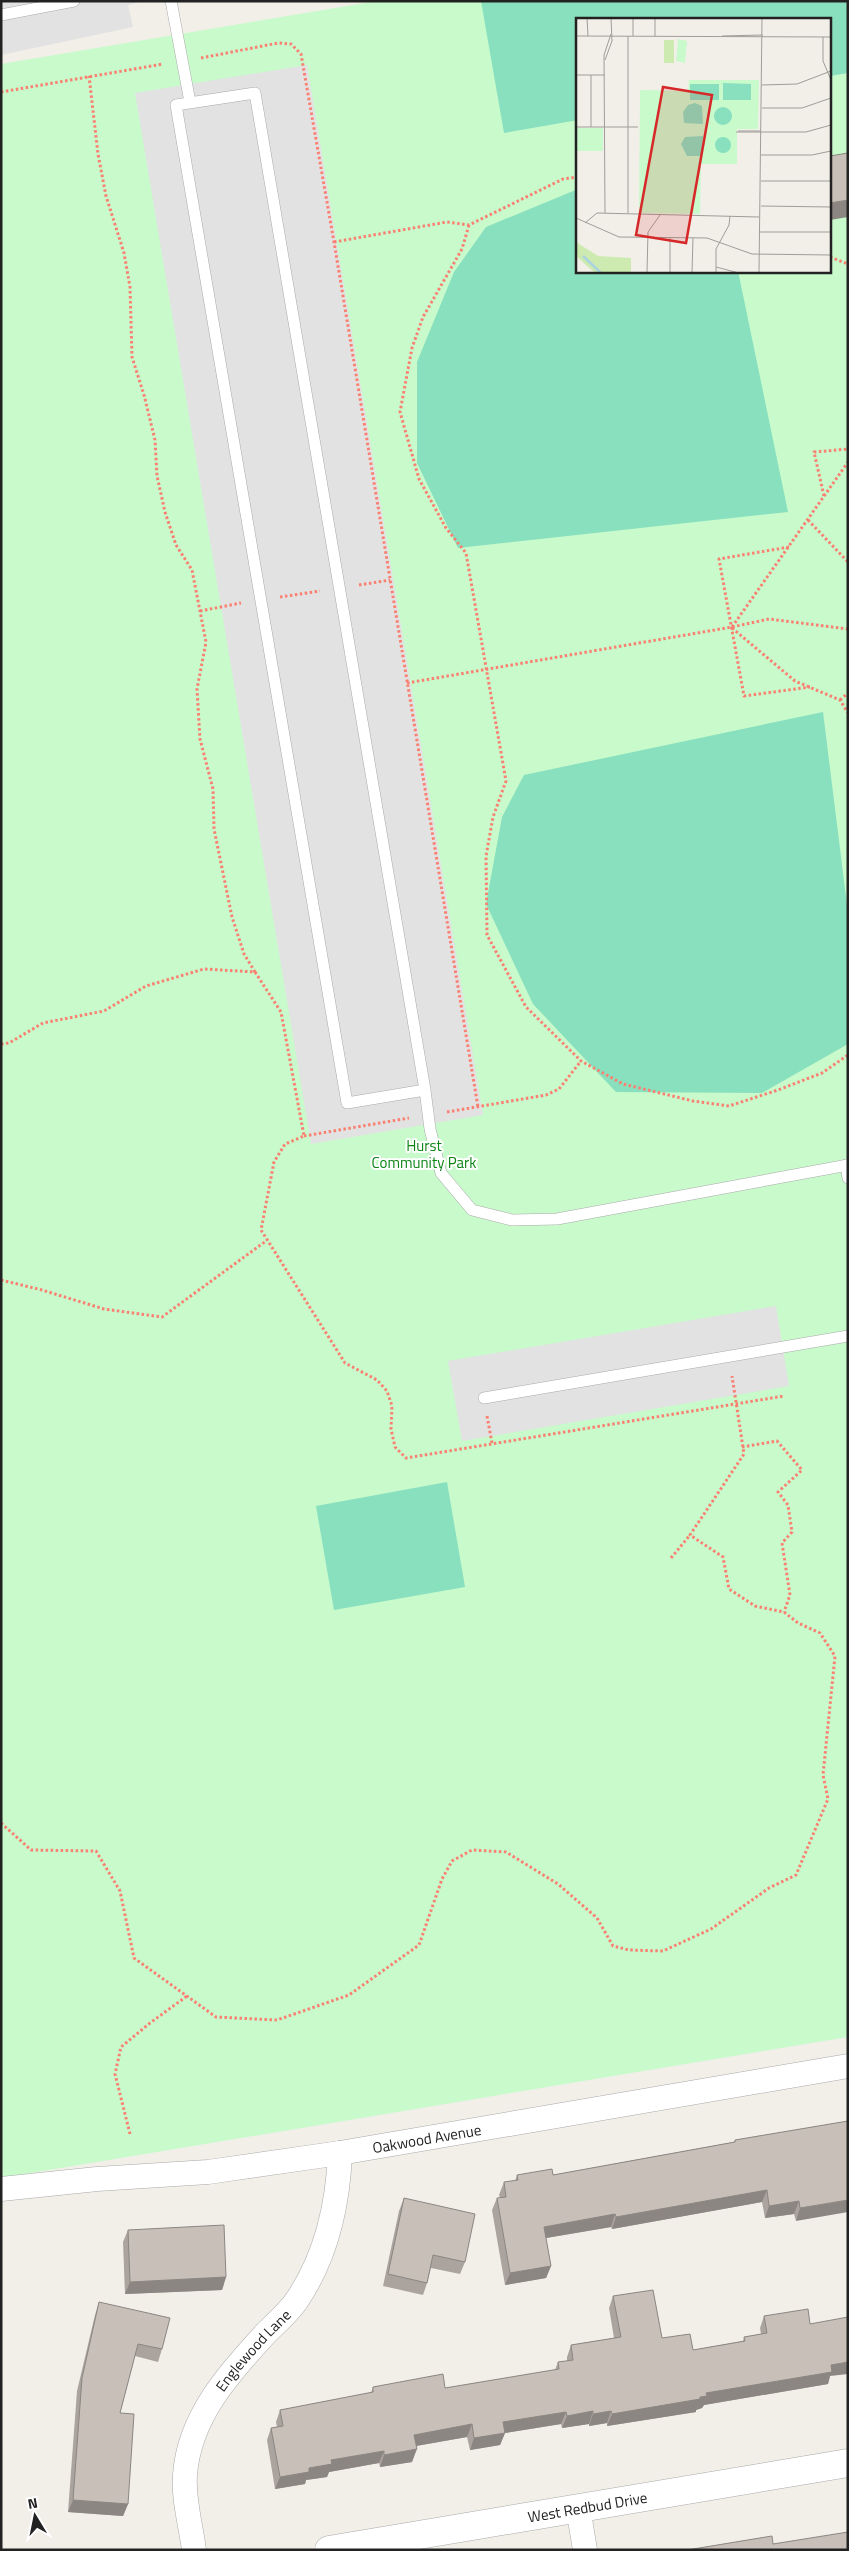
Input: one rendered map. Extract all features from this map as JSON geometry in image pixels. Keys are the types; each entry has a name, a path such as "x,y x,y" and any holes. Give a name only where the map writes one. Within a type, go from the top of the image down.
{"street":[{"name":"Oakwood Avenue","path":"1,2189 97,2179 208,2172 340,2153 848,2066"},
{"name":"Englewood Lane","path":"194,2550 185,2475 195,2432 217,2391 233,2369 296,2302 319,2262 339,2186 340,2153"},
{"name":"West Redbud Drive","path":"329,2550 578,2506 848,2463"},
{"path":"578,2506 585,2550"}],"lane":[{"path":"1,15 13,7 74,1"},
{"path":"172,1 181,61 190,102"},
{"path":"425,1090 347,1103 176,105 256,93 425,1090 428,1115 441,1173 472,1210 512,1220 557,1219 847,1165 848,1178"},
{"path":"484,1398 848,1336"}],"path":[{"path":"1,92 278,43 291,44 300,54 334,242 478,1107"},
{"path":"89,76 98,154 106,196 124,253 130,287 132,357 155,440 158,476 165,512 176,545 192,570 206,642 197,688 200,739 213,789 214,829 232,918 244,954 281,1012 304,1136"},
{"path":"334,242 447,222 468,225 563,179 576,177"},
{"path":"468,225 462,249 423,317 412,348 400,412 419,479 446,528 466,554 506,781 493,817 486,856 488,935 526,1007 581,1061 623,1084 693,1101 729,1106 778,1090 822,1072 848,1056"},
{"path":"832,258 848,264"},
{"path":"824,497 814,452 848,450"},
{"path":"732,628 848,462"},
{"path":"808,520 848,562"},
{"path":"789,547 718,559 744,696 810,687"},
{"path":"200,610 390,580"},
{"path":"407,683 486,668 732,628 769,619 848,629"},
{"path":"732,628 795,681 840,700 848,713"},
{"path":"840,700 848,693"},
{"path":"1,1044 10,1043 43,1023 104,1011 146,986 204,969 255,972"},
{"path":"581,1061 559,1089 546,1095 304,1136 285,1144 274,1162 261,1230 266,1241 345,1363 377,1380 387,1391 392,1406 391,1429 395,1447 406,1458 784,1396"},
{"path":"1,1280 104,1309 162,1317 266,1241"},
{"path":"671,1558 690,1535 744,1454 730,1356"},
{"path":"484,1398 492,1443"},
{"path":"742,1446 777,1441 802,1470 778,1492 788,1505 792,1532 782,1543 790,1594 784,1612"},
{"path":"1,1823 31,1850 96,1851 120,1891 134,1958 216,2017 277,2020 349,1995 419,1945 452,1861 472,1850 506,1852 558,1884 597,1918 613,1946 630,1950 663,1951 711,1929 769,1888 796,1875 828,1799 823,1775 834,1656 820,1633 798,1624 784,1612 754,1606 729,1589 723,1557 690,1535"},
{"path":"130,2134 115,2074 121,2047 150,2022 187,1996"}],"green space":[{"name":"Hurst Community Park","path":"377,1 848,1 848,2037 1,2178 1,64"},
{"path":"481,1 848,1 848,73 832,76 832,18 576,18 576,120 504,133"},
{"path":"576,190 576,272 738,272 788,512 458,548 417,463 417,362 454,272 486,227"},
{"path":"823,712 848,913 848,1044 762,1093 616,1092 533,1004 486,904 502,817 524,775"},
{"path":"447,1482 465,1587 334,1610 316,1506"}],"shaded area":[{"path":"1,1 143,1 128,5 133,27 1,55"},
{"path":"307,65 483,1115 311,1144 135,93"},
{"path":"776,1306 789,1386 462,1441 448,1361"}],"building":[{"path":"848,153 848,200 832,203 832,156"},
{"path":"848,2121 848,2200 800,2208 799,2201 769,2206 767,2190 616,2217 615,2214 544,2227 551,2266 510,2273 497,2198 506,2197 504,2182 518,2180 517,2175 552,2169 553,2175 735,2142 735,2140"},
{"path":"404,2198 475,2214 465,2262 433,2255 427,2283 388,2274"},
{"path":"224,2225 226,2277 130,2282 128,2230"},
{"path":"653,2290 662,2338 690,2334 693,2350 745,2341 744,2337 767,2333 764,2316 808,2309 810,2324 848,2317 848,2362 831,2365 832,2372 706,2393 707,2396 700,2397 700,2399 612,2414 611,2411 593,2414 593,2411 567,2416 566,2412 503,2422 505,2433 474,2438 472,2424 414,2435 417,2449 384,2455 384,2451 331,2460 332,2464 309,2468 309,2472 280,2477 271,2428 283,2426 280,2410 373,2392 373,2387 443,2374 445,2388 559,2369 558,2362 573,2360 571,2345 621,2337 613,2296"},
{"path":"99,2302 170,2318 162,2349 138,2344 120,2413 134,2414 128,2504 73,2500 82,2378"},
{"path":"848,2532 848,2550 687,2550 772,2536 773,2544"}]}
